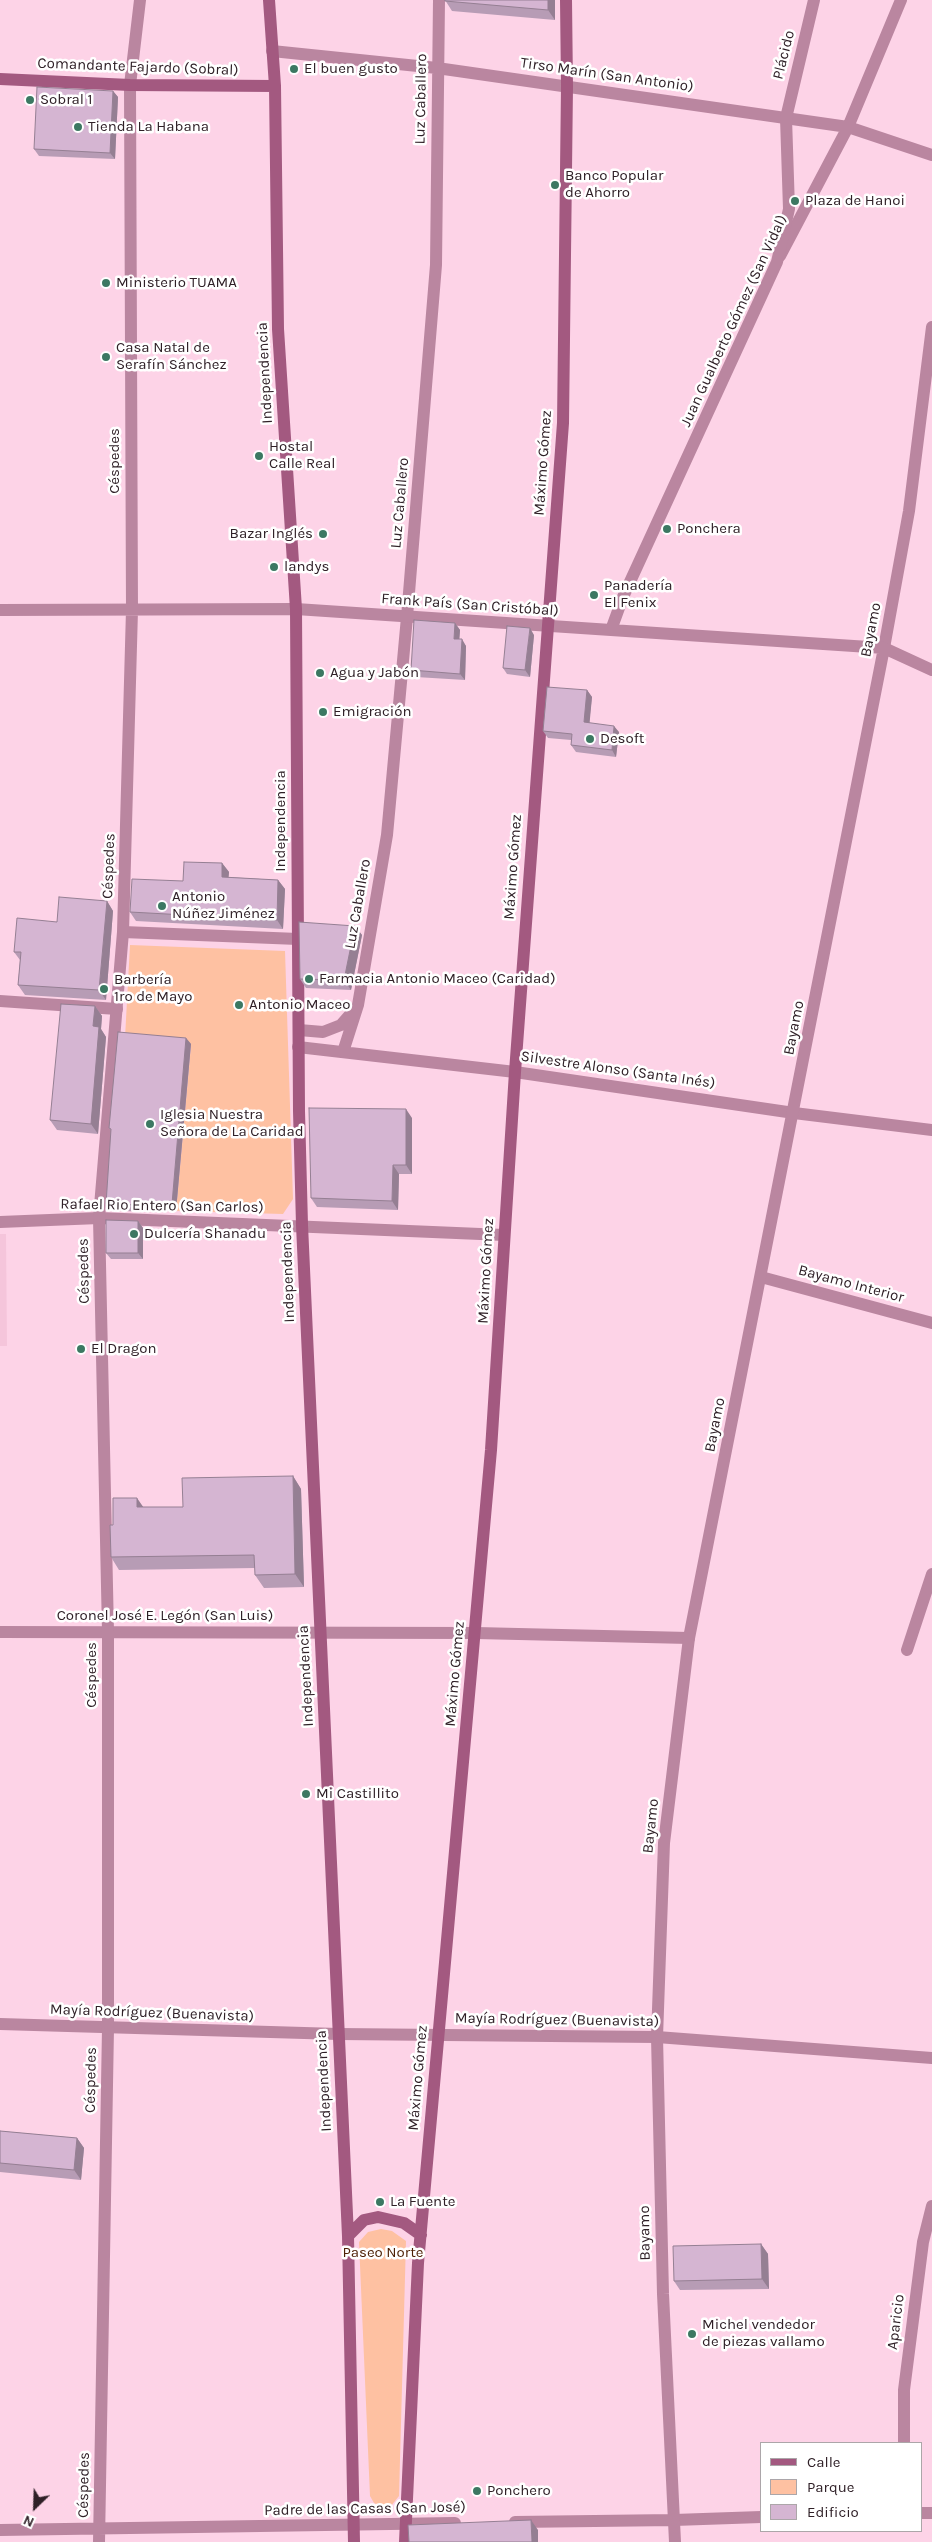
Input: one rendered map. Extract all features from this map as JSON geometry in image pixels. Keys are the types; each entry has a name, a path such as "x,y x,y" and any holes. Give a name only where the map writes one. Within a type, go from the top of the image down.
{"main road":[{"name":"Independencia","path":"269,0 275,86 278,328 296,610 298,1047 302,1225 348,2236 354,2542"},
{"name":"Máximo Gómez","path":"405,2542 404,2524 420,2236 476,1634 491,1450 546,626 563,423 568,86 566,0"},
{"name":"Comandante Fajardo (Sobral)","path":"0,79 130,85 275,86"},
{"path":"348,2236 364,2220 378,2217 404,2223 420,2236"}],"street":[{"name":"Céspedes","path":"99,2542 108,2028 108,1632 99,1218 123,932 132,610 130,85 140,0"},
{"name":"Luz Caballero","path":"343,1052 358,1005 387,835 407,617 436,265 439,0"},
{"name":"Plácido","path":"786,118 814,0"},
{"name":"Juan Gualberto Gómez (San Vidal)","path":"611,630 623,597 777,262 848,127 901,0"},
{"name":"Tirso Marín (San Antonio)","path":"272,51 437,68 848,127 932,155"},
{"path":"777,262 789,209 786,118"},
{"name":"Bayamo","path":"675,2542 662,2294 657,2037 664,1843 690,1638 884,648 909,511 932,327"},
{"name":"Frank País (San Cristóbal)","path":"0,610 296,610 611,630 884,648 932,670"},
{"path":"123,932 298,938"},
{"path":"0,1001 117,1009"},
{"path":"299,1030 323,1032 341,1025 358,1005"},
{"name":"Silvestre Alonso (Santa Inés)","path":"298,1047 515,1072 794,1113 932,1130"},
{"name":"Rafael Rio Entero (San Carlos)","path":"0,1222 99,1218 302,1225 504,1235"},
{"name":"Bayamo Interior","path":"761,1277 932,1323"},
{"path":"907,1650 932,1574"},
{"name":"Coronel José E. Legón (San Luis)","path":"0,1632 476,1634 690,1638"},
{"name":"Mayía Rodríguez (Buenavista)","path":"0,2024 338,2034 657,2037 932,2058"},
{"name":"Aparicio","path":"904,2442 904,2390 923,2242 932,2206"},
{"path":"504,2522 760,2517"},
{"name":"Padre de las Casas (San José)","path":"0,2530 464,2523"}],"shaded area":[{"path":"0,1234 6,1234 7,1346 0,1346"}],"green space":[{"path":"130,945 285,951 293,1199 283,1214 176,1211 191,1045 125,1038"},
{"name":"Paseo Norte","path":"381,2229 392,2231 406,2241 399,2496 391,2506 383,2507 374,2503 370,2496 359,2242 368,2232"}],"building":[{"path":"548,0 548,10 445,1"},
{"name":"Tienda La Habana","path":"37,87 113,91 110,153 34,149"},
{"path":"414,620 455,623 454,639 462,639 460,674 411,670"},
{"path":"507,626 530,628 525,670 503,668"},
{"path":"547,687 587,690 584,722 614,726 612,750 571,745 572,734 543,731"},
{"path":"184,862 222,863 222,877 278,880 277,920 130,912 132,879 183,881"},
{"path":"59,897 107,901 99,990 18,985 21,952 14,952 17,918 57,922"},
{"path":"299,922 355,926 344,980 300,979"},
{"path":"61,1004 95,1006 93,1026 99,1027 91,1124 50,1120"},
{"name":"Iglesia Nuestra Señora de La Caridad","path":"118,1032 186,1038 172,1204 138,1201 138,1205 106,1204 111,1129 109,1128"},
{"path":"309,1108 406,1109 406,1165 393,1165 392,1201 311,1198"},
{"path":"106,1220 138,1221 138,1253 106,1253"},
{"path":"293,1476 295,1574 255,1575 254,1555 111,1557 110,1525 113,1525 113,1498 137,1498 137,1507 183,1507 182,1478"},
{"path":"0,2131 77,2138 74,2170 0,2163"},
{"path":"761,2244 762,2279 674,2281 673,2246"},
{"path":"531,2520 532,2542 409,2542 408,2525"}],"place":[{"name":"El buen gusto","path":"294,69"},
{"name":"Sobral 1","path":"30,100"},
{"name":"Tienda La Habana","path":"78,127"},
{"name":"Banco Popular de Ahorro","path":"555,185"},
{"name":"Plaza de Hanoi","path":"795,201"},
{"name":"Ministerio TUAMA","path":"106,283"},
{"name":"Casa Natal de Serafín Sánchez","path":"106,357"},
{"name":"Hostal Calle Real","path":"259,456"},
{"name":"Ponchera","path":"667,529"},
{"name":"Bazar Inglés","path":"323,534"},
{"name":"landys","path":"274,567"},
{"name":"Panadería El Fenix","path":"594,595"},
{"name":"Agua y Jabón","path":"320,673"},
{"name":"Emigración","path":"323,712"},
{"name":"Desoft","path":"590,739"},
{"name":"Antonio Núñez Jiménez","path":"162,906"},
{"name":"Farmacia Antonio Maceo (Caridad)","path":"309,979"},
{"name":"Barbería 1ro de Mayo","path":"104,989"},
{"name":"Antonio Maceo","path":"239,1005"},
{"name":"Iglesia Nuestra Señora de La Caridad","path":"150,1124"},
{"name":"Dulcería Shanadu","path":"134,1234"},
{"name":"El Dragon","path":"81,1349"},
{"name":"Mi Castillito","path":"306,1794"},
{"name":"La Fuente","path":"380,2202"},
{"name":"Michel vendedor de piezas vallamo","path":"692,2334"},
{"name":"Ponchero","path":"477,2491"}]}
